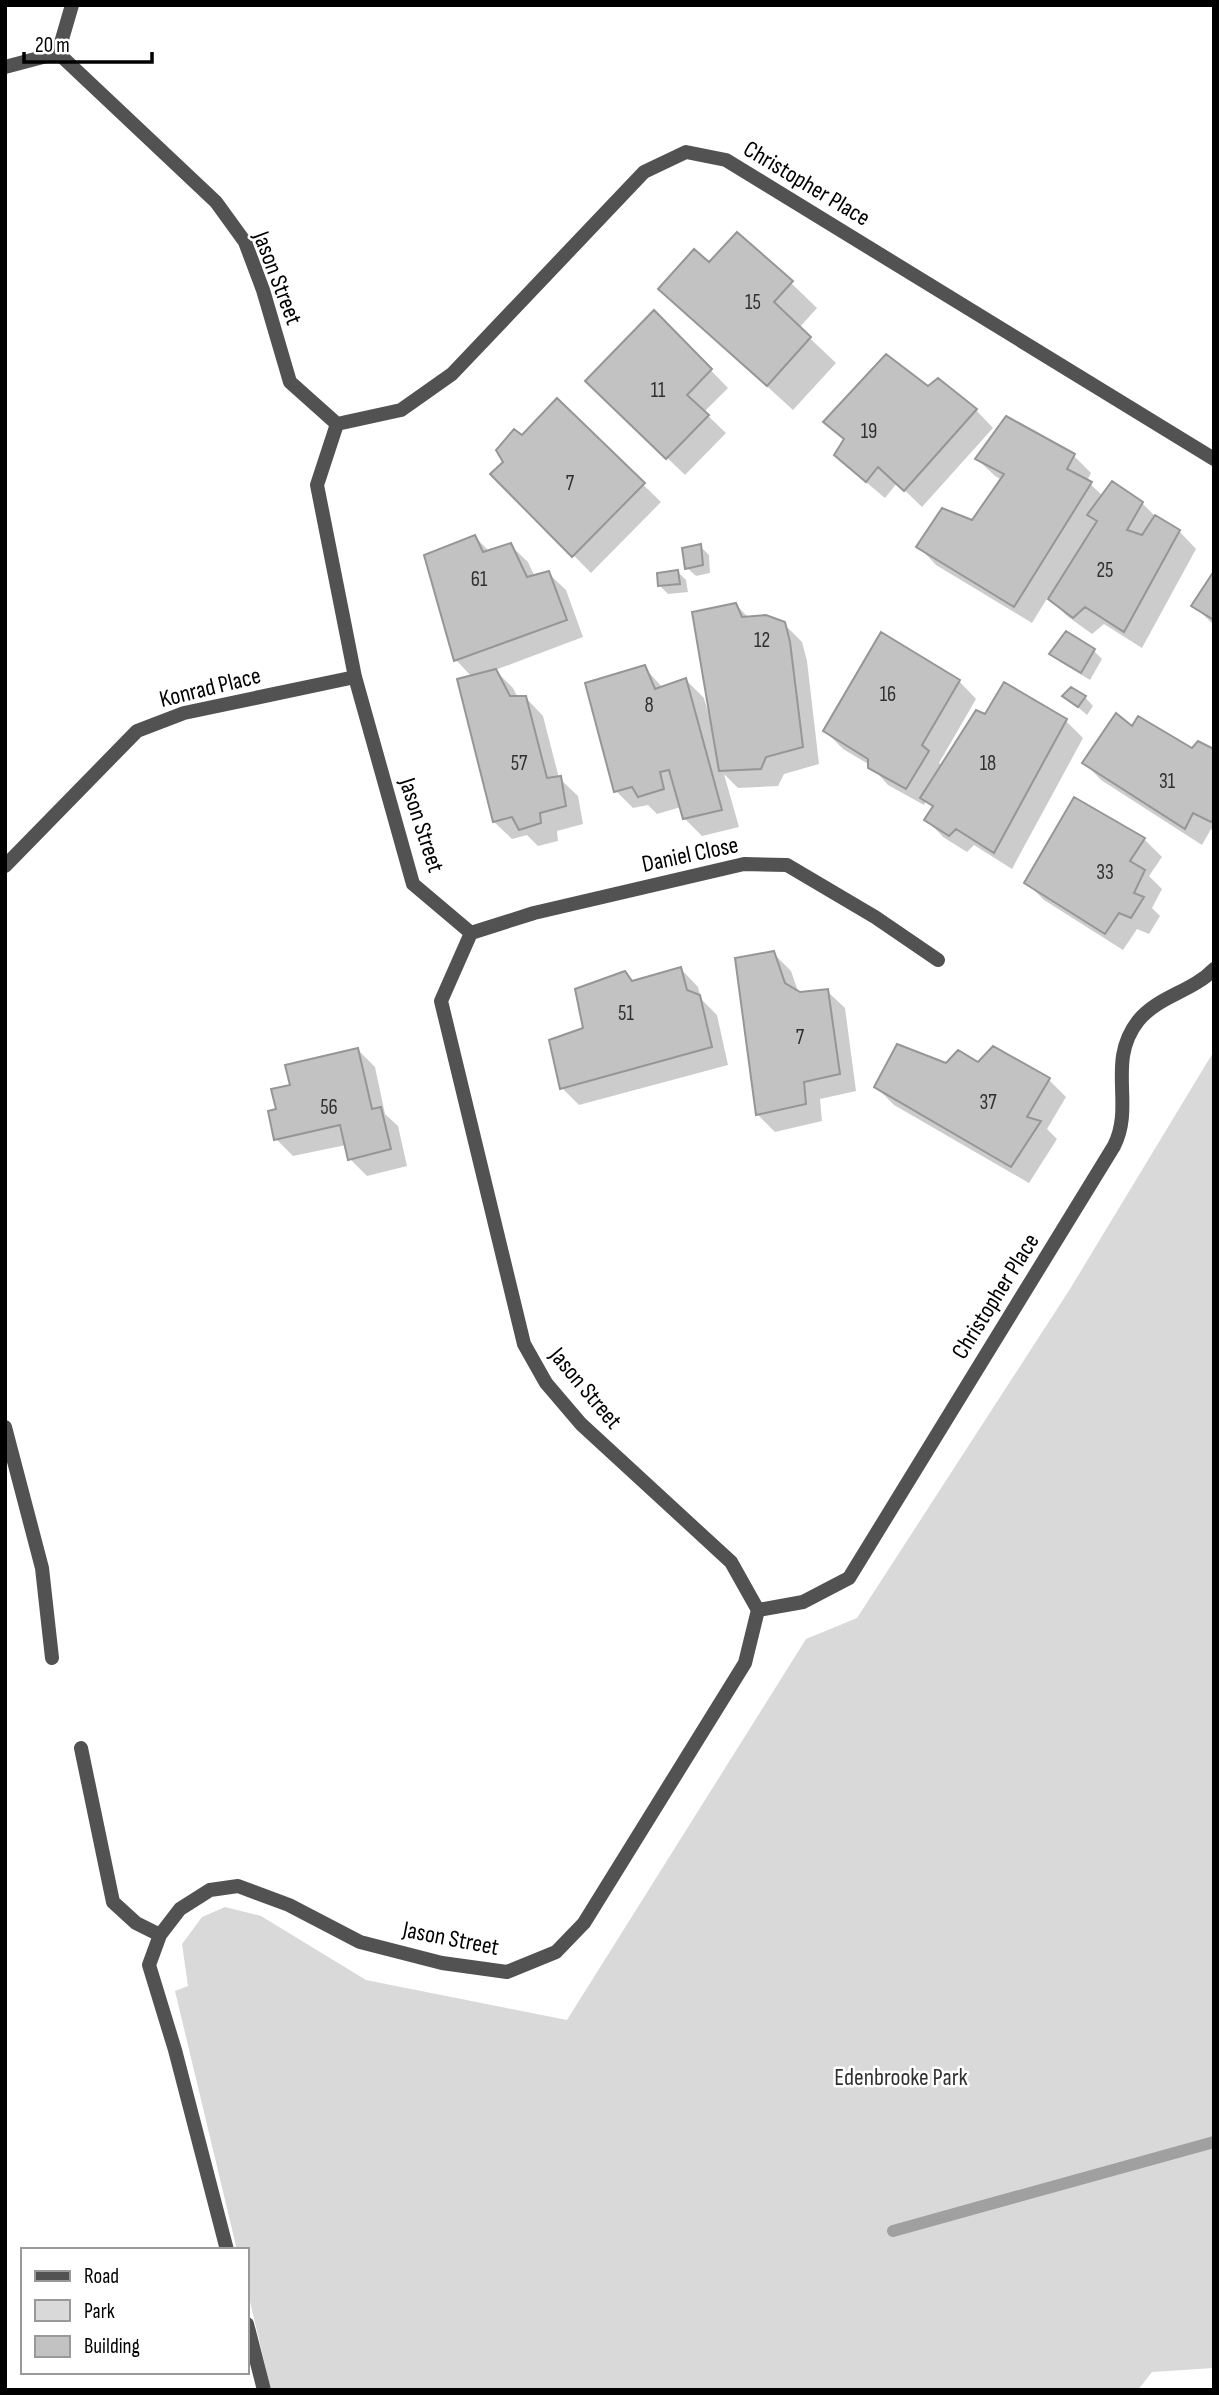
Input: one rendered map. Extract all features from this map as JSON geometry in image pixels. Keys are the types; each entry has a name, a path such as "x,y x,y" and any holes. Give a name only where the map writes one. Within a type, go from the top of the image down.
{"street":[{"path":"5,67 58,53 72,5"},
{"name":"Jason Street","path":"58,53 216,202 244,242 263,290 290,382 337,424 317,485 355,677 413,884 471,933 440,1001 524,1344 546,1383 580,1424 731,1562 758,1610 745,1663 584,1923 556,1952 507,1972 442,1963 360,1942 289,1905 238,1886 210,1890 180,1909 160,1935 149,1965 176,2050 226,2248"},
{"name":"Christopher Place","path":"337,424 401,410 452,374 644,172 686,152 726,160 1214,460"},
{"name":"Konrad Place","path":"5,866 137,732 184,713 355,677"},
{"name":"Daniel Close","path":"471,933 534,913 744,864 787,864 875,917 938,960"},
{"name":"Christopher Place","path":"758,1610 803,1602 849,1578 1114,1146 1122,1123 1122,1059 1131,1031 1150,1009 1197,984 1214,969"},
{"path":"5,1427 41,1568 52,1658"},
{"path":"81,1748 113,1902 136,1923 160,1935"},
{"path":"248,2328 264,2390"}],"green space":[{"name":"Edenbrooke Park","path":"1214,1051 1214,2368 1152,2372 1138,2390 271,2390 248,2293 248,2248 237,2248 175,1991 188,1986 182,1944 202,1917 225,1907 261,1916 366,1980 567,2020 806,1639 857,1618 1070,1289"}],"building":[{"path":"737,232 793,281 774,302 811,337 767,386 658,289 694,249 709,262"},
{"path":"654,310 712,369 687,395 709,415 666,459 585,381"},
{"path":"886,354 928,386 938,378 977,409 904,491 878,467 866,482 834,455 844,439 823,422"},
{"path":"557,398 645,483 572,557 490,474 503,462 496,450 514,429 522,435"},
{"path":"1006,416 1075,454 1067,469 1092,482 1014,607 916,547 942,508 972,520 1004,474 975,459"},
{"path":"1112,481 1143,502 1127,530 1142,535 1155,515 1180,530 1124,632 1085,607 1073,618 1048,599 1097,521 1087,515"},
{"path":"475,535 483,552 511,543 527,577 549,571 567,620 454,661 424,555"},
{"path":"701,544 703,565 685,569 682,548"},
{"path":"678,570 680,584 658,586 657,573"},
{"path":"1214,571 1214,620 1191,606"},
{"path":"736,603 742,617 766,615 785,622 803,747 766,757 761,769 719,771 692,612"},
{"path":"1066,631 1095,649 1081,673 1049,654"},
{"path":"881,632 960,680 922,745 929,751 906,789 868,768 868,759 823,731"},
{"path":"645,665 655,689 686,678 722,810 683,819 669,770 660,772 664,789 638,797 632,787 614,792 585,683"},
{"path":"496,669 510,696 526,696 547,778 561,776 566,806 540,813 541,823 519,830 512,817 493,822 457,679"},
{"path":"1004,682 1067,719 994,853 956,829 949,836 924,820 933,806 920,798 976,710 985,714"},
{"path":"1071,687 1086,696 1078,707 1062,696"},
{"path":"1116,713 1132,726 1138,716 1192,748 1198,741 1214,749 1214,818 1211,822 1193,813 1185,829 1082,763"},
{"path":"1074,797 1145,838 1130,861 1145,870 1134,893 1144,897 1131,918 1119,913 1105,934 1024,883"},
{"path":"774,951 785,983 800,992 828,989 840,1074 804,1082 806,1104 756,1115 735,958"},
{"path":"681,967 687,990 700,995 712,1047 560,1089 549,1040 583,1028 575,989 625,971 632,981"},
{"path":"897,1044 946,1063 958,1050 978,1062 993,1046 1050,1078 1027,1117 1041,1121 1011,1167 874,1087"},
{"path":"358,1048 372,1109 381,1107 391,1149 348,1160 340,1125 274,1140 268,1111 276,1109 271,1089 290,1085 285,1065"}],"waterway":[{"path":"893,2231 1214,2142"}]}
